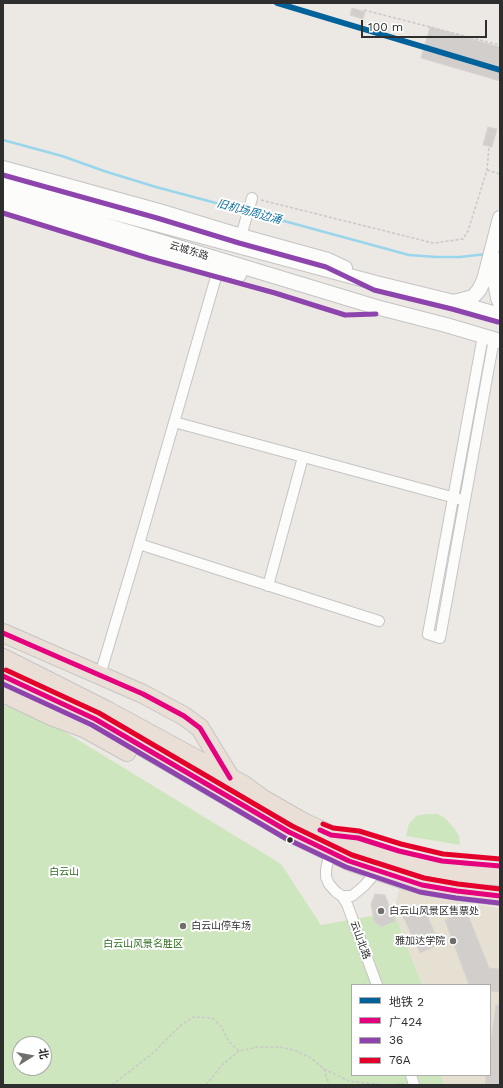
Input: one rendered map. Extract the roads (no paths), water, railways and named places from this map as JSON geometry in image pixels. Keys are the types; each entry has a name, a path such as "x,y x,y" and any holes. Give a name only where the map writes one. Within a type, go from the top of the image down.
{"highway":[{"path":"3,633 143,694 184,716 200,728 230,778"},
{"path":"3,658 108,711 230,778 297,819 330,843 349,861 408,881 429,886 500,896"},
{"path":"3,676 95,719 289,832 429,868 465,875 500,876"},
{"path":"3,693 51,716 84,728 167,774 218,791"},
{"path":"330,843 358,838 398,851 442,861 500,866"},
{"path":"377,871 468,883 500,885"}],"main road":[{"name":"云城东路","path":"4,172 242,231 328,260 376,284"},
{"name":"云城东路","path":"4,172 376,284 454,302 500,315"},
{"name":"云城东路","path":"3,194 376,307 493,339"},
{"name":"云城东路","path":"3,206 150,251 277,286 347,308 376,307"},
{"path":"498,224 494,267 495,282 500,303"},
{"path":"454,302 476,295 494,267"}],"street":[{"path":"242,231 252,198"},
{"path":"100,675 140,544 218,270"},
{"path":"493,339 440,638 428,634 454,497 493,339"},
{"path":"174,422 465,500"},
{"path":"268,586 303,457"},
{"path":"140,544 379,622"},
{"name":"云山北路","path":"330,843 326,877 329,884 342,896 347,904 377,984"},
{"path":"342,896 352,896 364,886 377,871"}],"waterway":[{"name":"旧机场周边涌","path":"3,140 62,156 156,187 246,211"},
{"name":"旧机场周边涌","path":"251,212 409,255 460,257 486,254"}],"metro line":[{"name":"2","path":"277,3 500,70"}],"place":[{"name":"白云山风景区售票处","path":"381,911"},
{"name":"白云山停车场","path":"183,926"},
{"name":"雅加达学院","path":"453,941"}],"park label":[{"name":"白云山","path":"64,872"},
{"name":"白云山风景名胜区","path":"143,944"}]}
